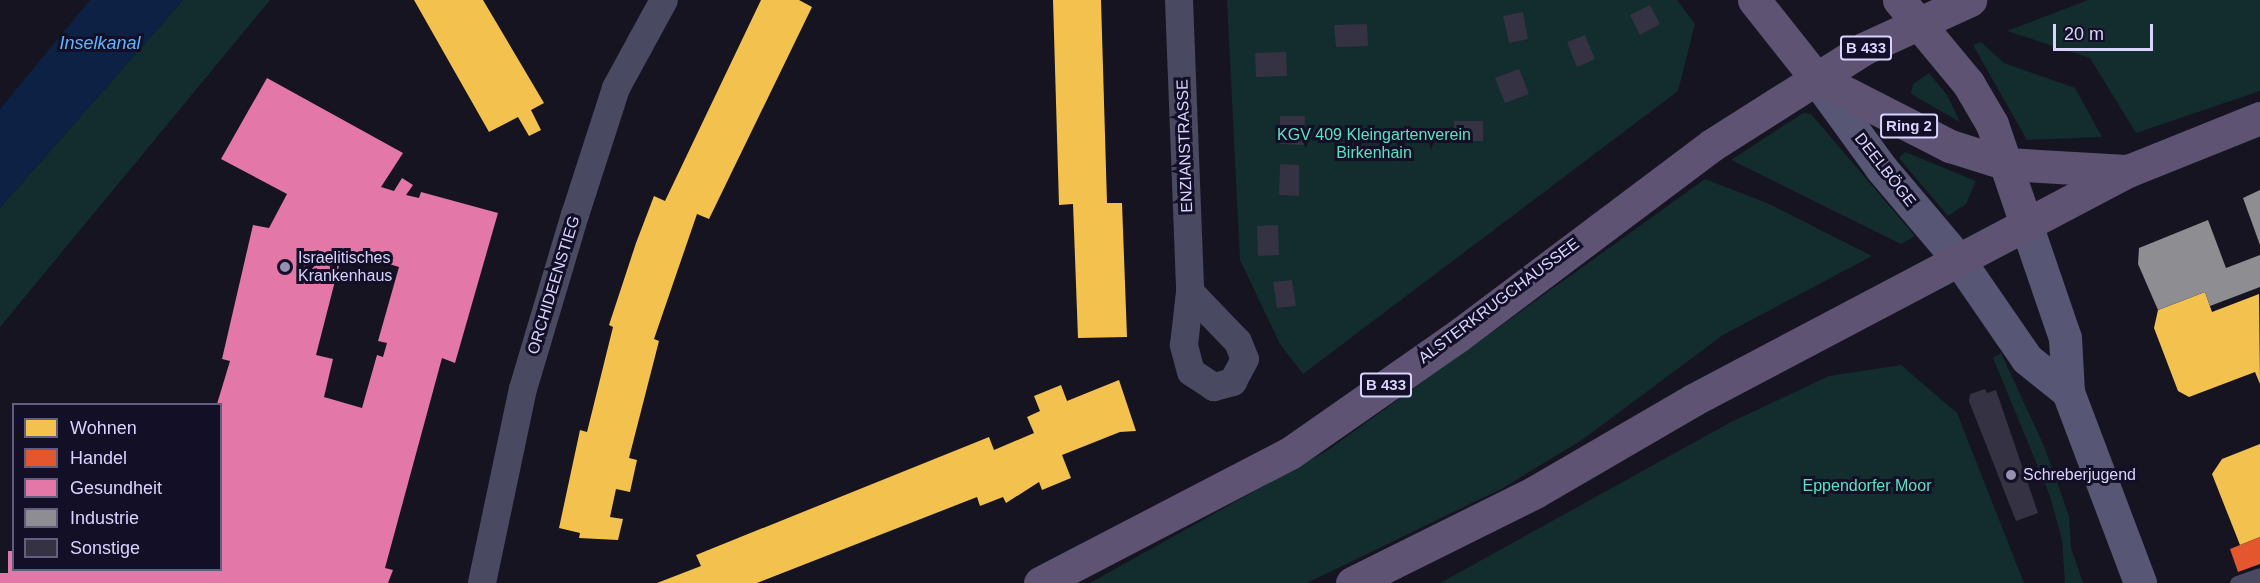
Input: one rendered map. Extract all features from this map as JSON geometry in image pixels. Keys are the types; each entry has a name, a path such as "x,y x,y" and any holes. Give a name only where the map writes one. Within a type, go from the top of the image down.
{"main road":[{"name":"DEELBÖGE","path":"1754,0 1815,77 1881,168 1958,259 2028,358 2067,392"},
{"name":"B 433","path":"1909,11 1970,0"},
{"name":"ALSTERKRUGCHAUSSEE","path":"1040,583 1290,453 1459,335 1608,219 1909,11"},
{"path":"1909,11 1968,83 2007,164 2065,338 2067,392 2140,583"},
{"name":"DEELBÖGE","path":"1815,77 1950,146 2007,164"},
{"name":"Ring 2","path":"2007,164 2128,171 2260,118"},
{"path":"1352,583 1535,492 1693,400 2128,171"}],"street":[{"name":"ORCHIDEENSTIEG","path":"482,583 523,389 575,215 616,88 664,0"},
{"name":"ENZIANSTRASSE","path":"1179,0 1190,292"}],"lane":[{"path":"2237,583 2260,575"}],"green space":[{"path":"183,0 270,0 0,327 0,208"},
{"name":"KGV 409 Kleingartenverein Birkenhain","path":"1227,0 1677,0 1695,24 1678,91 1303,374 1280,344 1240,260"},
{"path":"2088,0 2260,0 2260,91 2136,133 2090,58 2007,31"},
{"path":"1981,42 2004,63 2075,88 2102,137 2027,140 1973,45"},
{"path":"1929,73 1947,95 1960,122 1911,94 1913,84"},
{"path":"1803,113 1811,114 1915,236 1901,244 1731,160"},
{"path":"1905,152 1976,181 1966,204 1948,216 1899,158"},
{"path":"1705,179 1767,203 1872,256 1723,335 1582,440 1501,489 1307,583 1090,583 1328,450"},
{"path":"2001,353 2044,446 2069,516 2071,548 2083,583 2065,583 2062,540 2050,496 1993,358"},
{"name":"Eppendorfer Moor","path":"1901,365 1957,413 2024,583 1440,583 1731,422 1829,376"}],"water":[{"name":"Inselkanal","path":"90,0 183,0 0,208 0,109"}],"building: Wohnen":[{"path":"414,0 483,0 544,103 531,110 541,130 529,136 518,117 489,132"},
{"path":"761,0 799,0 812,7 709,219 697,214 654,339 659,341 629,458 637,460 630,492 616,489 610,517 623,519 618,540 579,538 580,533 559,528 580,430 587,432 613,327 609,325 636,243 654,196 665,201"},
{"path":"1053,0 1101,0 1107,203 1122,203 1127,337 1078,338 1073,204 1059,205"},
{"path":"2205,292 2212,312 2259,294 2260,384 2255,372 2189,397 2178,391 2154,328 2158,310"},
{"path":"1119,380 1136,431 1120,432 1062,455 1071,478 1042,490 1039,482 1006,503 1003,497 980,506 977,497 757,583 657,583 701,566 696,555 989,437 994,450 1034,433 1027,417 1040,411 1034,396 1061,385 1067,401"},
{"path":"2260,444 2260,537 2240,545 2212,474 2222,459"}],"building: Handel":[{"path":"2260,537 2260,564 2238,572 2230,549"}],"building: Gesundheit":[{"path":"267,78 403,153 381,187 394,191 402,178 413,185 406,195 419,198 421,192 498,213 455,363 442,358 385,568 393,570 388,583 0,583 0,573 8,573 8,551 12,551 12,571 222,571 222,403 217,403 230,361 222,359 253,225 269,228 287,194 221,159","holes":["343,250 399,267 378,341 387,343 383,357 377,355 362,408 324,397 333,359 316,355"]}],"building: Industrie":[{"path":"2260,190 2260,245 2243,198"},
{"path":"2208,220 2226,268 2260,255 2260,287 2210,306 2205,292 2158,310 2138,264 2139,248"}],"building: Sonstige":[{"path":"1650,5 1660,24 1640,35 1630,15"},
{"path":"1523,12 1528,39 1509,43 1503,16"},
{"path":"1367,24 1368,46 1336,47 1334,25"},
{"path":"1585,35 1595,59 1577,67 1567,42"},
{"path":"1286,52 1287,76 1256,77 1255,53"},
{"path":"1519,69 1529,94 1505,103 1495,78"},
{"path":"1280,116 1305,116 1304,145 1280,144"},
{"path":"1454,121 1483,121 1483,141 1455,141"},
{"path":"1280,164 1299,165 1299,196 1279,195"},
{"path":"1278,225 1279,255 1258,256 1257,226"},
{"path":"1292,280 1296,306 1277,308 1273,282"},
{"name":"Schreberjugend","path":"1985,389 1987,393 1996,390 2038,513 2016,521 1969,401 1970,394"}],"place":[{"name":"Israelitisches Krankenhaus","path":"285,267"},
{"name":"Schreberjugend","path":"2011,475"}]}
